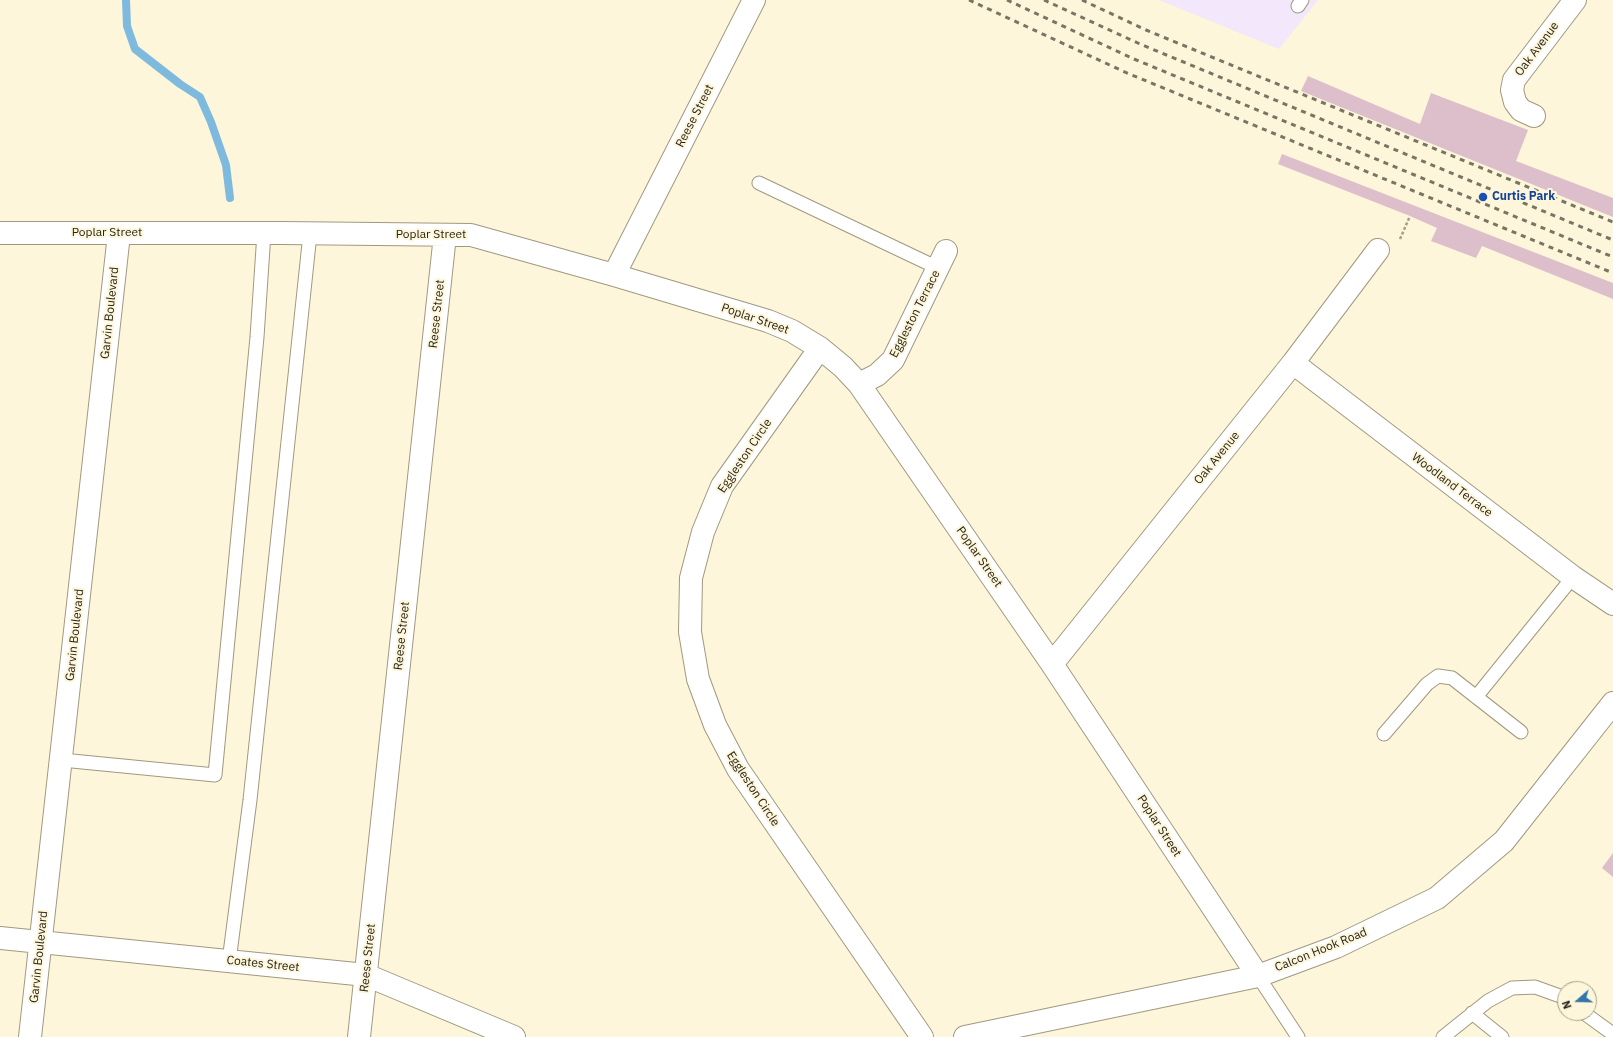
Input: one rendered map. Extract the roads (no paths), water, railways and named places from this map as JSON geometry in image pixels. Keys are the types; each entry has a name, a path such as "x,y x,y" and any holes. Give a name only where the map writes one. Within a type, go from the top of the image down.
{"street":[{"name":"Reese Street","path":"614,274 754,0"},
{"name":"Oak Avenue","path":"1534,116 1521,110 1515,102 1512,90 1514,80 1575,0"},
{"name":"Poplar Street","path":"0,233 471,235 614,274 768,321 792,331 820,348 843,367 859,384 1052,664 1258,976"},
{"name":"Garvin Boulevard","path":"30,1037 62,760 119,234"},
{"name":"Reese Street","path":"359,1037 445,235"},
{"name":"Oak Avenue","path":"1052,664 1293,363 1378,250"},
{"name":"Eggleston Terrace","path":"859,384 877,375 893,360 942,260"},
{"name":"Eggleston Circle","path":"820,348 722,486 703,532 691,578 690,632 698,679 715,725 738,769 922,1037"},
{"name":"Woodland Terrace","path":"1293,363 1573,577 1613,604"},
{"name":"Calcon Hook Road","path":"965,1037 1258,976 1336,947 1437,898 1504,840 1613,703"},
{"name":"Coates Street","path":"0,938 366,975 514,1037"}],"lane":[{"path":"759,183 942,260"},
{"path":"62,760 215,774 256,345 264,233"},
{"path":"230,961 250,800 310,234"},
{"path":"1476,697 1573,577"},
{"path":"1384,734 1427,684 1438,676 1452,678 1521,732"},
{"path":"1258,976 1298,1037"},
{"path":"1443,1037 1488,1001 1512,988 1535,987 1557,995"},
{"path":"1472,1013 1502,1037"},
{"path":"1595,1021 1613,1034"}],"waterway":[{"path":"126,0 127,26 135,49 180,84 200,97 211,122 226,165 230,198"}],"railway":[{"path":"969,0 1127,73 1613,273"},
{"path":"1007,0 1134,59 1613,257"},
{"path":"1044,0 1140,44 1613,240"},
{"path":"1082,0 1146,30 1613,222"}],"place":[{"name":"Curtis Park","path":"1483,197"}]}
